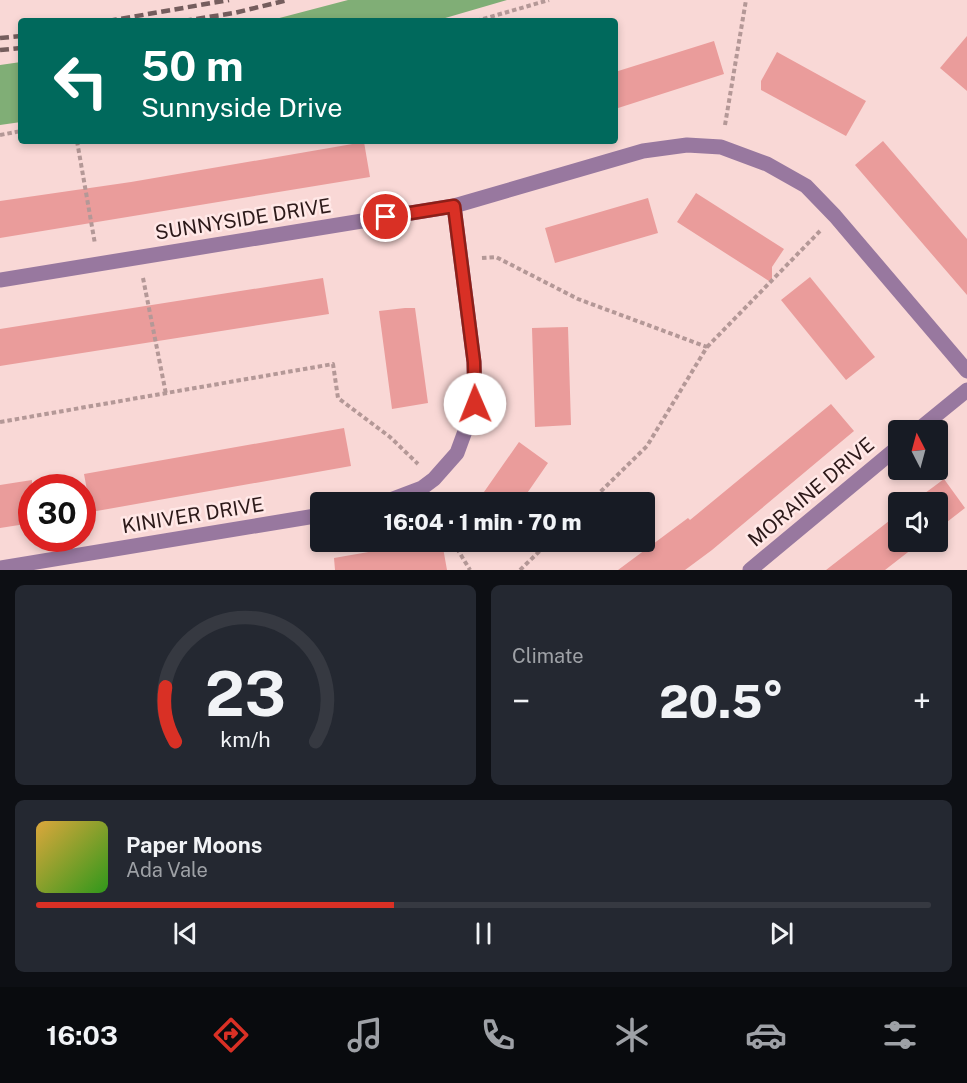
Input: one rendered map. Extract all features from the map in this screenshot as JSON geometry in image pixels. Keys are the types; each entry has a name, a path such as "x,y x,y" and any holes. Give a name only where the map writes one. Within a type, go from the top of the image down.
{"street":[{"name":"SUNNYSIDE DRIVE","path":"0,280 454,206 643,151 687,145 722,147 767,164 806,186 835,216 967,371"},
{"path":"413,492 422,489 434,479 457,453 475,404 474,362 454,206"},
{"path":"930,420 967,390"},
{"name":"MORAINE DRIVE","path":"750,570 888,455"},
{"name":"KINIVER DRIVE","path":"0,568 310,517"}],"path":[{"path":"486,18 549,0"},
{"path":"722,147 746,0"},
{"path":"0,135 18,132"},
{"path":"78,144 98,263"},
{"path":"600,492 647,447 707,347 835,216"},
{"path":"139,257 166,394"},
{"path":"461,261 496,257 578,299 707,347"},
{"path":"0,422 333,364 338,398 390,437 434,479"},
{"path":"459,552 470,570"},
{"path":"520,570 539,552"}],"green space":[{"path":"348,0 507,0 445,18 279,18"},
{"path":"18,62 18,122 0,125 0,65"}],"building":[{"path":"967,36 967,91 940,68"},
{"path":"714,41 724,74 618,108 618,71"},
{"path":"777,52 866,101 846,136 761,90 761,81"},
{"path":"883,141 967,239 967,295 855,165"},
{"path":"352,144 364,144 370,177 0,238 0,201 131,182"},
{"path":"696,193 784,249 772,267 772,283 677,222"},
{"path":"648,198 658,233 555,263 545,228"},
{"path":"810,277 875,357 846,380 781,300"},
{"path":"323,278 329,314 0,366 0,329"},
{"path":"415,308 428,403 392,409 379,311"},
{"path":"568,327 571,425 535,427 532,328"},
{"path":"831,404 854,431 685,570 618,570 642,552 655,552 655,543 688,518 690,520"},
{"path":"344,428 351,466 96,511 96,474 84,474"},
{"path":"519,442 548,463 528,492 484,492"},
{"path":"945,480 965,508 948,521 948,492 926,492"},
{"path":"18,482 18,525 0,528 0,485"},
{"path":"888,522 888,552 908,552 885,570 826,570"},
{"path":"368,552 444,552 447,570 335,570 334,558"}],"railway":[{"path":"125,18 229,0"},
{"path":"202,18 288,0"},
{"path":"0,38 18,36"},
{"path":"0,50 18,48"}],"route":[{"path":"386,217 454,206 474,362 475,404"}]}
